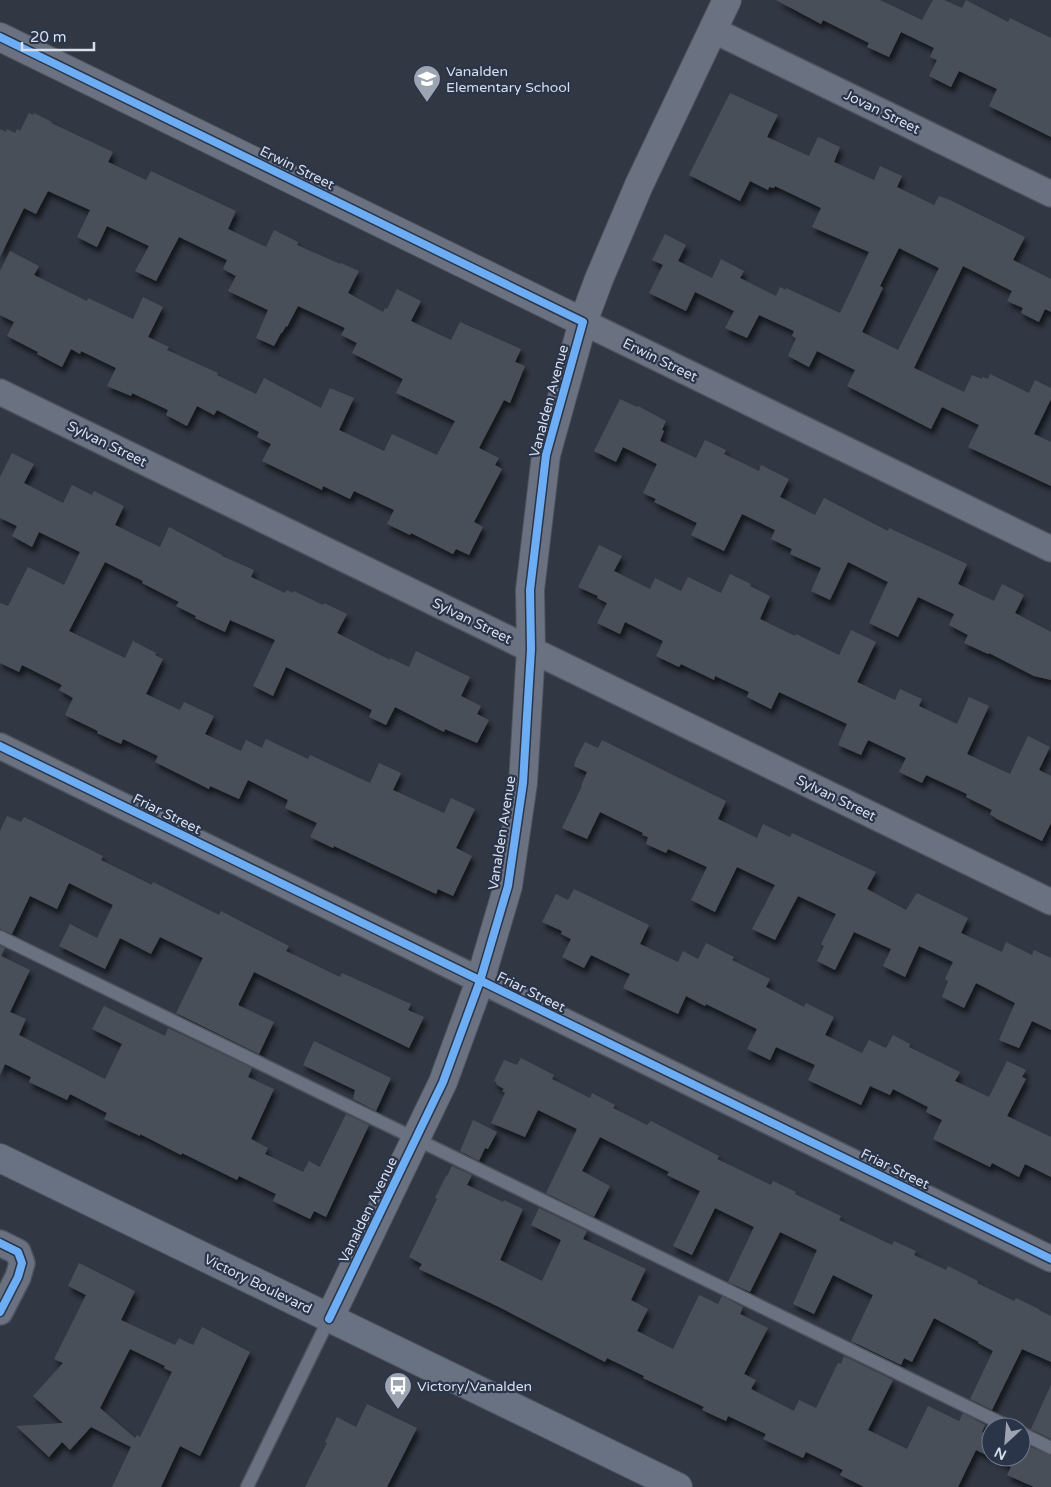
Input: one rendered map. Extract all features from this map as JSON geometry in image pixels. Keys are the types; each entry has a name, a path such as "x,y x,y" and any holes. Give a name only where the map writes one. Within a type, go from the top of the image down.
{"main road":[{"name":"Victory Boulevard","path":"0,1158 678,1487"}],"street":[{"name":"Vanalden Avenue","path":"329,1319 443,1082 480,981 509,877 523,783 531,649 530,590 546,455 583,322 599,278 639,185 727,0"},
{"name":"Jovan Street","path":"713,30 1051,194"},
{"name":"Erwin Street","path":"0,37 1051,549"},
{"name":"Sylvan Street","path":"0,392 1051,902"},
{"name":"Friar Street","path":"0,746 1051,1259"},
{"path":"0,1244 18,1252 22,1263 18,1276 0,1312"}],"lane":[{"path":"0,937 988,1417"},
{"name":"Vanalden Avenue","path":"247,1487 329,1319"},
{"path":"1031,1438 1051,1448"}],"building":[{"path":"776,0 880,0 922,20 933,0 944,0 962,8 966,0 1008,22 1010,18 1051,38 1051,137 989,106 997,89 959,71 951,87 929,76 937,60 930,57 934,48 901,32 889,57 867,47 869,43 823,20 821,24"},
{"path":"730,93 778,115 767,137 809,156 818,137 840,147 834,162 874,180 880,166 902,176 897,187 934,205 939,196 950,200 1025,237 1013,260 1051,279 1051,312 1045,309 1039,322 1021,313 1023,308 1007,301 1012,291 963,266 914,368 964,392 972,375 988,379 990,374 1029,393 1035,380 1051,388 1051,399 1034,434 1051,442 1051,486 968,447 979,425 942,407 931,429 847,386 855,370 817,351 809,367 788,356 796,338 792,336 794,331 759,315 747,338 725,328 734,311 695,292 686,311 649,293 663,265 652,260 665,234 686,245 678,261 712,278 721,259 744,271 740,278 776,296 780,287 786,290 786,288 840,313 869,252 812,227 821,208 775,186 774,188 769,187 768,190 750,181 740,201 689,175","holes":["899,248 939,268 898,350 862,332 883,288 880,286"]},
{"path":"29,113 33,115 34,113 113,152 108,162 146,180 151,171 236,211 228,229 266,247 274,230 298,242 297,245 359,271 348,293 383,312 385,308 387,309 397,289 421,301 411,321 451,340 460,322 521,349 515,362 525,366 510,403 504,400 479,448 499,458 495,465 502,469 474,522 483,527 469,555 456,549 453,554 411,533 410,535 387,524 394,510 354,491 350,499 323,486 322,490 262,461 271,444 257,437 259,432 217,410 214,415 197,406 187,426 166,415 168,410 132,393 131,396 107,386 116,368 81,351 80,354 71,349 62,367 7,336 14,322 0,315 0,271 10,251 39,266 34,275 87,301 88,298 133,319 143,297 163,307 148,337 169,347 167,350 218,373 217,375 256,394 264,378 321,408 330,388 354,398 339,430 384,451 392,434 437,455 455,421 396,393 403,379 352,353 357,343 341,335 345,328 298,306 274,346 256,338 268,310 228,291 236,276 223,269 227,260 179,237 156,281 135,271 149,246 107,226 97,247 77,237 90,210 48,191 36,214 24,208 0,257 0,129 6,132 7,129 15,133 17,129 20,131"},
{"path":"620,399 666,421 660,441 696,458 705,440 726,450 724,454 759,471 761,465 789,479 780,497 815,515 824,498 888,531 889,528 967,564 958,584 994,601 1002,584 1024,595 1015,613 1051,632 1051,680 1034,676 989,653 964,643 968,635 949,625 954,614 918,597 898,637 869,623 888,582 848,562 830,600 811,591 821,568 790,554 792,549 771,539 775,530 742,514 724,551 691,535 697,523 654,502 656,499 643,493 657,464 623,447 616,462 594,451"},
{"path":"12,453 34,464 24,483 63,503 72,485 92,495 94,491 124,506 115,525 160,547 169,527 222,556 254,570 251,577 285,593 287,590 293,593 294,591 347,614 337,633 390,660 390,658 409,667 416,651 470,677 461,696 481,706 477,714 489,720 477,743 445,729 444,732 395,707 386,725 369,717 372,710 286,667 273,696 253,686 275,640 230,620 225,632 195,618 196,616 176,606 179,602 105,562 69,631 125,658 133,641 156,653 155,655 163,659 146,694 180,710 184,702 214,716 205,734 241,751 246,740 262,748 266,739 308,759 310,755 370,783 379,763 401,773 393,790 444,813 451,798 475,809 456,848 472,856 453,896 438,889 436,894 334,846 333,848 310,837 317,823 285,808 288,800 248,780 239,799 210,786 209,789 155,762 158,756 123,739 121,744 97,733 98,731 65,715 73,698 59,690 62,685 22,665 19,672 0,663 0,603 8,606 28,567 64,585 80,552 39,532 32,547 12,536 17,526 0,518 0,477"},
{"path":"599,545 622,556 614,571 650,589 655,578 681,591 688,577 721,593 730,574 770,596 760,619 795,636 796,634 839,655 851,630 876,642 857,682 895,700 900,689 922,699 919,706 957,724 969,697 989,706 967,754 1010,774 1028,736 1050,747 1039,770 1051,776 1051,823 1042,841 997,819 990,814 992,810 966,797 967,794 926,775 922,783 899,772 906,758 868,740 861,755 838,745 847,724 779,692 771,709 747,697 749,692 715,676 714,680 681,664 679,667 656,656 663,641 625,622 620,634 597,623 607,603 597,598 598,596 578,587"},
{"path":"602,740 726,801 718,819 757,838 763,824 790,837 792,833 876,872 867,889 906,910 917,893 968,918 961,933 1002,952 1006,942 1032,955 1034,950 1051,958 1051,1030 1032,1021 1019,1048 999,1040 1015,1003 976,983 964,1008 942,997 948,981 945,979 953,962 919,946 905,977 883,966 891,949 854,932 835,970 817,961 824,946 821,944 836,914 798,896 775,940 752,929 775,885 737,867 715,912 691,900 707,867 668,849 666,853 646,844 648,837 642,835 643,833 600,812 587,839 562,828 587,772 574,766 576,759 585,742 598,748"},
{"path":"7,816 21,822 24,817 103,856 101,860 152,885 153,882 219,915 221,911 289,946 286,951 340,977 342,973 411,1004 408,1010 424,1017 409,1048 254,972 238,1005 274,1022 259,1054 176,1013 203,958 160,937 151,954 120,938 105,969 59,946 70,924 97,938 113,905 69,883 57,909 30,896 12,934 0,929 0,831"},
{"path":"574,889 649,925 640,944 678,962 683,951 698,959 706,943 734,957 732,960 770,979 766,987 804,1007 806,1003 834,1017 825,1035 862,1053 869,1040 886,1048 893,1035 910,1044 909,1047 960,1072 955,1081 989,1097 1007,1061 1026,1070 1022,1077 1026,1079 1007,1116 1051,1137 1051,1177 1025,1164 1019,1177 992,1163 990,1167 933,1139 942,1120 926,1112 928,1107 893,1089 890,1095 870,1086 861,1105 808,1080 815,1065 776,1047 770,1060 747,1049 757,1029 706,1004 705,1006 686,996 678,1014 623,988 630,974 591,955 584,968 562,957 571,939 561,934 562,931 542,922 556,894 568,900"},
{"path":"0,946 5,948 1,956 30,970 10,1012 26,1019 19,1035 105,1079 122,1044 92,1029 104,1006 165,1036 168,1028 252,1068 248,1077 274,1089 251,1139 268,1148 265,1154 303,1172 309,1161 320,1167 346,1114 369,1125 326,1217 314,1211 310,1219 273,1201 276,1194 239,1176 237,1180 182,1153 181,1155 140,1134 140,1136 104,1119 107,1113 70,1094 67,1100 29,1082 31,1077 5,1064 0,1075"},
{"path":"314,1041 391,1078 376,1111 353,1099 355,1090 303,1065"},
{"path":"521,1058 554,1075 552,1079 590,1098 592,1093 615,1105 613,1108 647,1125 651,1121 719,1156 717,1159 771,1185 773,1181 796,1192 795,1194 841,1216 839,1220 892,1245 894,1241 916,1251 914,1255 946,1270 948,1266 1014,1301 1016,1298 1039,1309 1051,1316 1051,1362 1022,1349 992,1410 970,1399 993,1351 934,1318 912,1362 904,1358 901,1365 851,1341 873,1295 833,1275 814,1314 793,1304 817,1250 780,1232 750,1292 728,1282 754,1227 715,1208 692,1255 673,1246 700,1191 667,1175 669,1172 600,1137 582,1171 610,1186 594,1217 546,1193 577,1129 538,1110 525,1137 491,1123 505,1093 502,1091 504,1089 494,1081 504,1060 517,1065"},
{"path":"473,1120 497,1132 488,1149 485,1148 479,1161 460,1151"},
{"path":"452,1166 472,1175 467,1185 523,1209 500,1260 542,1281 561,1240 531,1225 539,1208 587,1231 583,1239 646,1269 631,1300 648,1309 637,1331 673,1349 699,1295 718,1304 722,1296 743,1307 740,1314 768,1328 744,1374 756,1380 751,1389 794,1411 799,1400 816,1408 838,1363 841,1364 844,1356 893,1380 868,1430 907,1449 928,1406 959,1421 963,1413 981,1423 981,1452 976,1450 958,1487 864,1487 840,1475 843,1470 806,1452 803,1458 763,1439 766,1434 728,1416 726,1421 702,1410 704,1407 643,1378 644,1376 607,1358 605,1362 497,1306 419,1269 422,1264 409,1257 437,1199 435,1198"},
{"path":"79,1263 135,1291 121,1320 175,1345 179,1338 193,1345 202,1327 250,1352 200,1456 180,1446 161,1487 112,1487 131,1447 91,1427 70,1450 62,1442 49,1457 16,1426 63,1423 33,1396 63,1363 54,1359 86,1295 68,1286","holes":["130,1349 165,1366 164,1368 172,1372 140,1437 137,1435 135,1438 100,1408"]},
{"path":"1051,1385 1051,1439 1031,1429"},
{"path":"367,1404 417,1428 387,1487 305,1487 327,1443 325,1442 337,1417 356,1427"},
{"path":"1031,1447 1051,1456 1051,1487 1034,1487 1007,1475 1011,1467 1031,1467"}],"cycle path":[{"path":"0,37 583,322 546,455 530,590 531,649 523,783 508,886 480,981 443,1082 329,1319"},
{"path":"0,746 1051,1259"},
{"path":"0,1243 18,1252 22,1263 18,1277 0,1312"}],"place":[{"name":"Vanalden Elementary School","path":"427,103"},
{"name":"Victory/Vanalden","path":"398,1410"}]}
